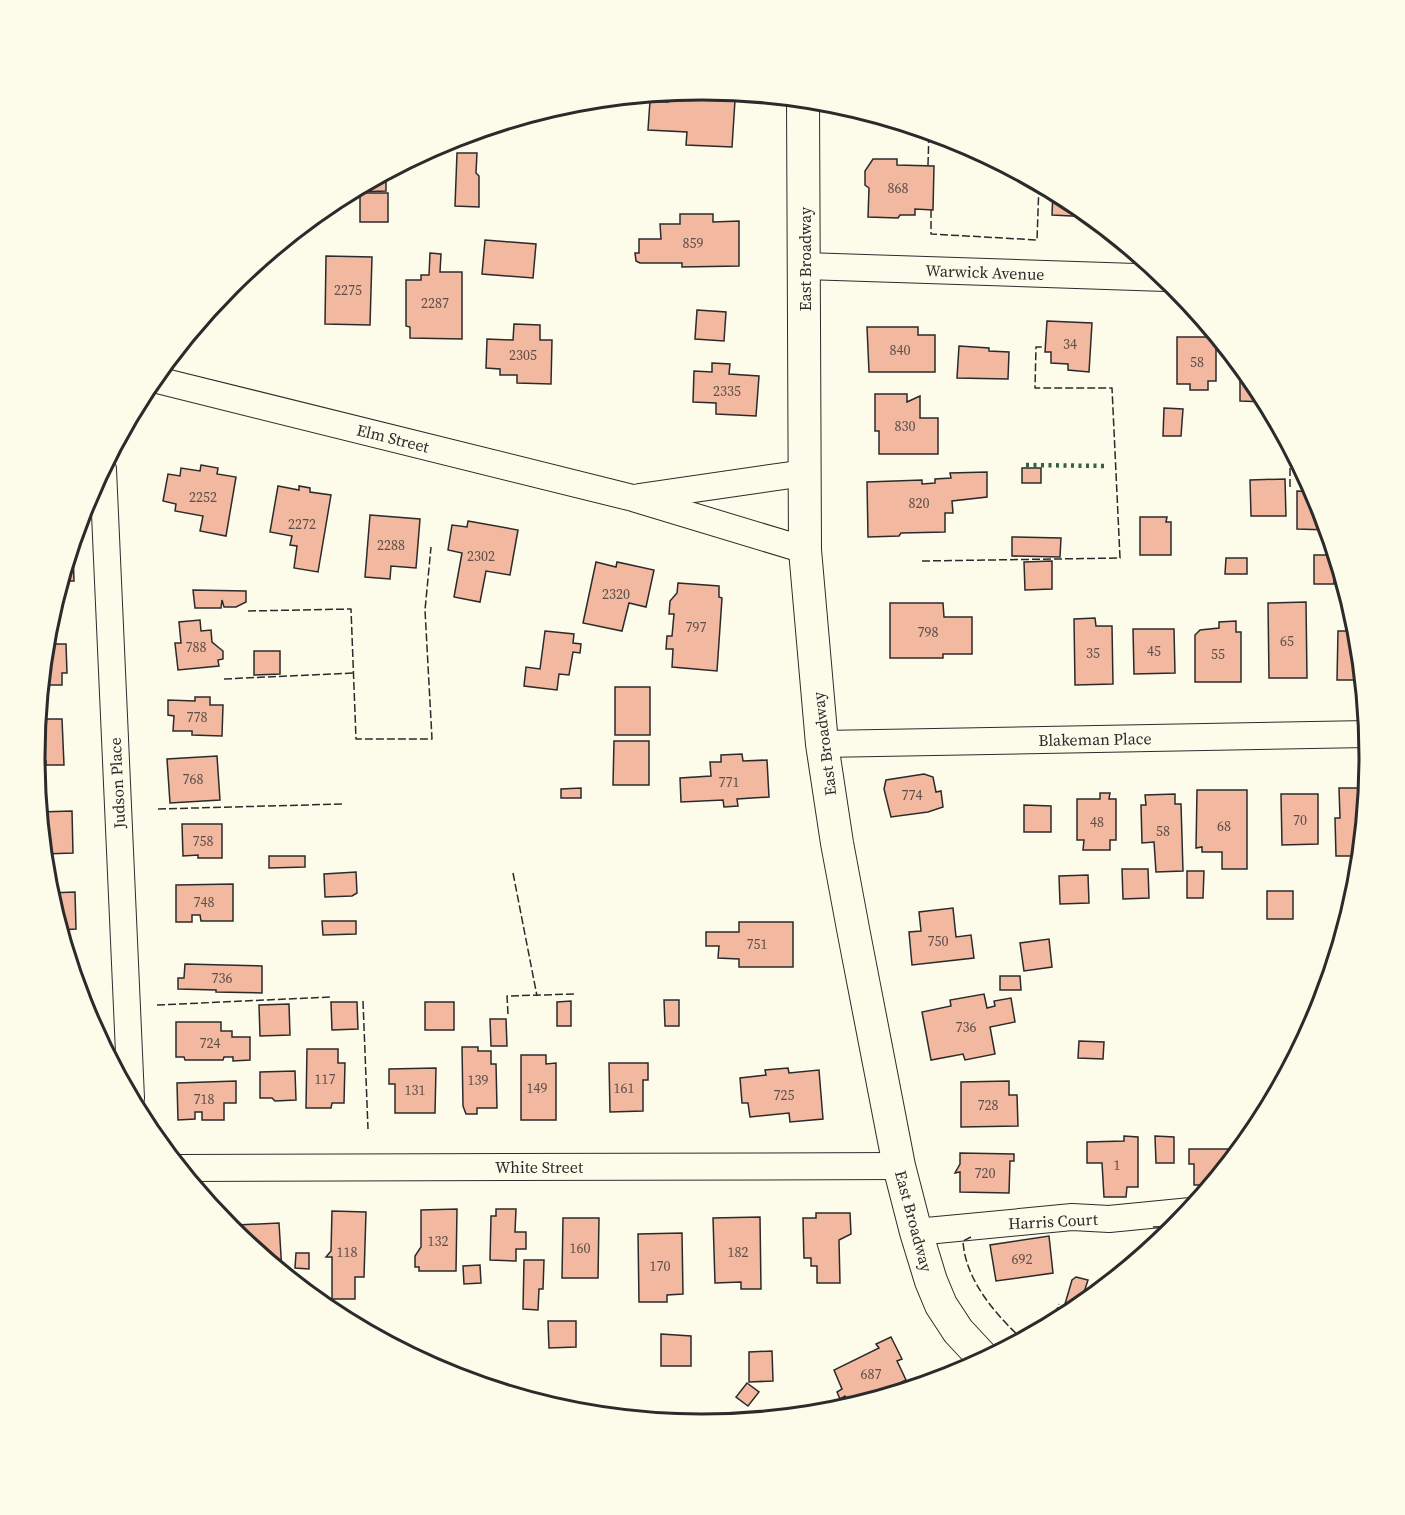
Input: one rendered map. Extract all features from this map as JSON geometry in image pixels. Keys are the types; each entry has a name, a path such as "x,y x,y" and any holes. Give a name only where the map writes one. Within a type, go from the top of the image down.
{"street":[{"name":"East Broadway","path":"803,108 805,550 822,744 837,843 899,1166 916,1232 941,1305 958,1331 979,1353"},
{"name":"Warwick Avenue","path":"805,266 1151,278"},
{"name":"Elm Street","path":"163,382 633,498 805,550"},
{"name":"Elm Street","path":"633,498 805,473"},
{"name":"Judson Place","path":"104,487 130,1081"},
{"name":"Blakeman Place","path":"822,744 1359,734"},
{"name":"White Street","path":"189,1168 899,1166"},
{"name":"Harris Court","path":"916,1232 1072,1217 1109,1219 1177,1212"}],"building":[{"path":"735,101 732,147 686,145 687,132 648,130 650,102"},
{"path":"457,153 477,153 479,207 455,206"},
{"path":"873,159 897,159 897,165 934,166 933,210 915,209 915,215 900,215 898,218 868,217 869,188 865,185 865,171"},
{"path":"386,182 386,191 368,192"},
{"path":"366,193 388,193 388,222 360,222 360,197"},
{"path":"1053,201 1075,216 1052,215"},
{"path":"680,214 713,214 713,222 739,221 739,266 682,267 682,263 640,263 636,261 635,253 639,253 639,239 661,239 660,224 680,224"},
{"path":"485,240 536,244 533,278 482,274"},
{"path":"430,253 441,254 440,272 462,272 462,339 410,338 410,327 406,326 406,280 421,280 421,275 429,275"},
{"path":"326,256 372,257 370,325 325,324"},
{"path":"697,310 726,312 724,341 695,339"},
{"path":"1047,321 1092,323 1089,372 1068,370 1068,364 1051,363 1051,352 1045,352"},
{"path":"514,324 540,325 540,340 552,340 551,384 517,383 517,375 500,375 500,369 486,368 487,339 513,340"},
{"path":"867,327 918,327 918,335 935,335 935,372 869,372"},
{"path":"1177,337 1208,337 1216,347 1216,381 1208,381 1208,390 1190,390 1190,384 1177,384"},
{"path":"959,346 1009,352 1008,379 957,378"},
{"path":"712,363 730,364 729,374 759,376 756,416 716,414 716,403 693,402 694,371 712,372"},
{"path":"1240,379 1255,402 1240,401"},
{"path":"875,394 907,394 907,402 920,396 920,418 938,418 938,454 879,454 879,431 875,431"},
{"path":"1164,408 1183,409 1181,436 1163,436"},
{"path":"201,465 218,468 217,474 236,477 226,536 200,531 203,516 175,511 176,504 163,501 168,474 180,476 181,468 200,471"},
{"path":"1022,468 1041,468 1041,483 1022,483"},
{"path":"987,472 987,497 952,501 953,513 945,513 945,532 901,533 899,536 868,537 867,482 922,480 922,484 935,483 935,479 951,478 950,473"},
{"path":"1285,479 1286,516 1251,516 1250,480"},
{"path":"278,486 299,490 299,486 310,488 310,492 331,495 318,572 294,568 297,546 290,545 292,536 270,532"},
{"path":"1297,491 1303,491 1319,530 1297,529"},
{"path":"370,515 420,519 416,568 391,566 390,579 365,577"},
{"path":"1140,517 1167,517 1166,522 1171,522 1171,555 1140,555"},
{"path":"468,521 518,530 510,575 486,571 480,602 454,597 462,553 448,550 452,525 467,527"},
{"path":"1012,537 1061,538 1060,557 1012,556"},
{"path":"1314,555 1328,555 1334,574 1334,584 1314,584"},
{"path":"1226,558 1247,558 1247,574 1225,574"},
{"path":"1052,561 1052,589 1025,590 1024,562"},
{"path":"596,562 616,567 617,562 654,570 646,607 629,603 622,631 583,623"},
{"path":"74,566 74,581 69,581"},
{"path":"678,583 719,586 719,597 722,598 717,671 672,667 673,649 666,649 667,636 672,636 674,614 669,614 670,601 677,593"},
{"path":"193,590 246,591 246,602 236,607 224,607 222,600 221,608 195,608"},
{"path":"1306,602 1307,678 1269,678 1268,603"},
{"path":"890,603 943,603 944,617 972,617 972,654 943,654 943,658 890,658"},
{"path":"1095,618 1096,626 1112,626 1113,684 1075,685 1074,619"},
{"path":"200,620 201,631 211,630 212,642 223,651 223,659 218,660 219,666 178,670 175,643 181,643 179,622"},
{"path":"1236,621 1236,632 1241,632 1241,682 1195,682 1195,635 1200,630 1219,628 1219,622"},
{"path":"1133,629 1174,629 1175,673 1134,674"},
{"path":"545,631 574,634 573,643 581,644 580,653 573,652 569,675 559,674 557,690 524,686 526,667 540,669"},
{"path":"1338,631 1347,631 1355,680 1337,680"},
{"path":"56,644 66,644 67,673 62,673 62,685 49,685"},
{"path":"254,651 280,651 280,674 254,675"},
{"path":"615,687 650,687 650,735 615,735"},
{"path":"195,697 210,697 210,705 223,705 222,736 192,735 192,731 173,731 174,716 168,715 168,700 195,701"},
{"path":"46,719 62,719 64,765 46,765"},
{"path":"614,741 649,741 649,785 613,785"},
{"path":"742,754 743,761 767,760 769,797 737,799 738,806 724,807 723,800 681,802 680,778 711,776 710,762 721,762 721,755"},
{"path":"217,756 220,800 170,803 167,759"},
{"path":"924,774 933,777 936,792 941,791 943,807 928,812 891,817 884,789 886,780"},
{"path":"581,788 581,798 561,798 561,789"},
{"path":"1339,788 1359,788 1352,856 1336,856 1335,818 1340,818"},
{"path":"1197,790 1247,790 1247,869 1222,869 1222,852 1202,852 1202,847 1196,848"},
{"path":"1100,793 1110,793 1109,799 1116,799 1116,840 1110,840 1110,850 1083,850 1084,840 1077,840 1077,799 1100,799"},
{"path":"1175,794 1175,804 1181,804 1183,871 1156,872 1154,842 1142,843 1141,805 1146,805 1145,795"},
{"path":"1281,794 1318,794 1318,844 1282,845"},
{"path":"1024,805 1051,806 1051,832 1024,832"},
{"path":"72,811 73,853 53,854 47,812"},
{"path":"182,824 222,824 222,858 183,856"},
{"path":"269,856 305,856 305,867 269,868"},
{"path":"1122,869 1148,869 1149,898 1123,899"},
{"path":"1187,871 1204,871 1203,898 1187,898"},
{"path":"356,872 357,893 352,896 325,897 324,874"},
{"path":"1088,875 1089,903 1060,904 1059,876"},
{"path":"233,884 233,921 201,921 200,915 192,915 192,922 176,922 176,885"},
{"path":"1267,891 1293,891 1293,919 1267,919"},
{"path":"75,892 76,929 67,930 59,893"},
{"path":"953,908 956,937 971,935 974,958 912,965 909,932 921,931 919,912"},
{"path":"322,921 356,921 356,934 323,935"},
{"path":"739,922 793,922 793,967 739,967 739,959 718,958 719,946 706,946 706,932 739,932"},
{"path":"1049,939 1052,967 1024,971 1020,943"},
{"path":"185,964 262,966 262,993 178,989 178,978 184,978"},
{"path":"1000,976 1020,976 1021,990 1000,990"},
{"path":"984,994 987,1008 995,1006 994,1001 1011,998 1015,1022 990,1027 995,1054 965,1060 963,1054 931,1060 922,1012 951,1006 950,1000"},
{"path":"664,1000 679,1000 679,1026 665,1026"},
{"path":"571,1001 571,1026 557,1026 557,1002"},
{"path":"331,1002 357,1002 358,1029 332,1030"},
{"path":"425,1002 454,1002 454,1030 425,1030"},
{"path":"289,1004 290,1035 260,1036 259,1005"},
{"path":"490,1019 506,1019 507,1046 491,1046"},
{"path":"176,1022 221,1022 221,1031 232,1031 232,1037 250,1037 250,1060 233,1061 233,1057 224,1057 223,1060 185,1060 184,1057 176,1057"},
{"path":"1079,1041 1104,1042 1103,1059 1078,1058"},
{"path":"462,1047 478,1047 478,1051 491,1051 491,1064 496,1064 497,1108 477,1108 477,1114 466,1114 463,1106"},
{"path":"307,1049 338,1049 338,1063 345,1063 344,1103 332,1103 331,1108 306,1108"},
{"path":"521,1055 546,1055 546,1064 556,1063 556,1120 521,1120"},
{"path":"609,1063 648,1063 648,1080 643,1080 643,1111 610,1112"},
{"path":"436,1068 435,1113 395,1113 395,1084 389,1084 389,1069"},
{"path":"788,1068 789,1073 819,1070 823,1119 790,1122 789,1113 750,1117 748,1103 742,1103 740,1078 766,1075 765,1070"},
{"path":"295,1071 296,1100 275,1101 272,1098 260,1098 260,1072"},
{"path":"236,1081 236,1103 224,1103 224,1120 202,1120 202,1112 195,1112 195,1119 178,1120 177,1083"},
{"path":"1009,1081 1009,1095 1017,1095 1018,1126 961,1127 961,1082"},
{"path":"1124,1136 1138,1137 1138,1187 1127,1187 1126,1197 1104,1197 1102,1163 1087,1163 1087,1142 1124,1141"},
{"path":"1155,1136 1174,1137 1174,1163 1156,1163"},
{"path":"1189,1149 1230,1149 1202,1185 1194,1185 1194,1164 1189,1164"},
{"path":"960,1153 1014,1154 1014,1161 1010,1161 1009,1193 960,1192 960,1172 955,1173 960,1164"},
{"path":"457,1209 456,1271 419,1271 419,1267 415,1267 415,1256 421,1247 421,1210"},
{"path":"496,1209 516,1209 515,1232 526,1232 526,1249 516,1249 516,1261 490,1260 491,1216 496,1216"},
{"path":"332,1211 366,1212 364,1277 355,1277 355,1299 332,1299 332,1257 326,1257 331,1251"},
{"path":"816,1213 850,1213 851,1234 839,1240 840,1283 817,1283 817,1266 811,1266 811,1258 804,1258 803,1218 816,1218"},
{"path":"760,1217 761,1289 741,1289 741,1282 715,1283 713,1218"},
{"path":"563,1218 599,1218 598,1278 562,1278"},
{"path":"279,1223 281,1262 269,1252 241,1225"},
{"path":"682,1233 683,1294 667,1295 667,1302 639,1302 638,1234"},
{"path":"1049,1236 1053,1273 996,1281 990,1245"},
{"path":"296,1253 309,1253 309,1269 295,1268"},
{"path":"524,1260 544,1260 543,1289 539,1289 538,1310 523,1309"},
{"path":"480,1265 481,1283 464,1284 463,1266"},
{"path":"1076,1277 1088,1280 1084,1293 1067,1305 1065,1304 1072,1280"},
{"path":"548,1321 576,1321 576,1347 549,1348"},
{"path":"661,1334 691,1336 691,1366 661,1366"},
{"path":"891,1337 902,1359 897,1361 906,1380 873,1393 846,1399 845,1396 840,1399 837,1392 842,1389 834,1370 879,1348 876,1344"},
{"path":"772,1351 773,1381 749,1382 749,1352"},
{"path":"747,1383 759,1392 748,1406 736,1397"}],"hedge":[{"path":"1026,465 1108,466"}],"fence":[{"path":"928,165 929,141"},
{"path":"931,210 931,234 1037,240 1039,193"},
{"path":"922,561 1120,558 1112,388 1035,388 1036,347 1043,347"},
{"path":"1290,463 1290,487"},
{"path":"248,611 351,609 356,739 432,739 425,610 431,547"},
{"path":"224,679 353,673"},
{"path":"158,809 343,804"},
{"path":"513,873 537,996"},
{"path":"508,1014 507,996 574,994"},
{"path":"157,1005 332,997"},
{"path":"363,1001 368,1129"},
{"path":"1153,1227 1162,1227"},
{"path":"971,1237 963,1241 969,1269 984,1296 1017,1334"},
{"path":"1056,1311 1059,1304"}]}
